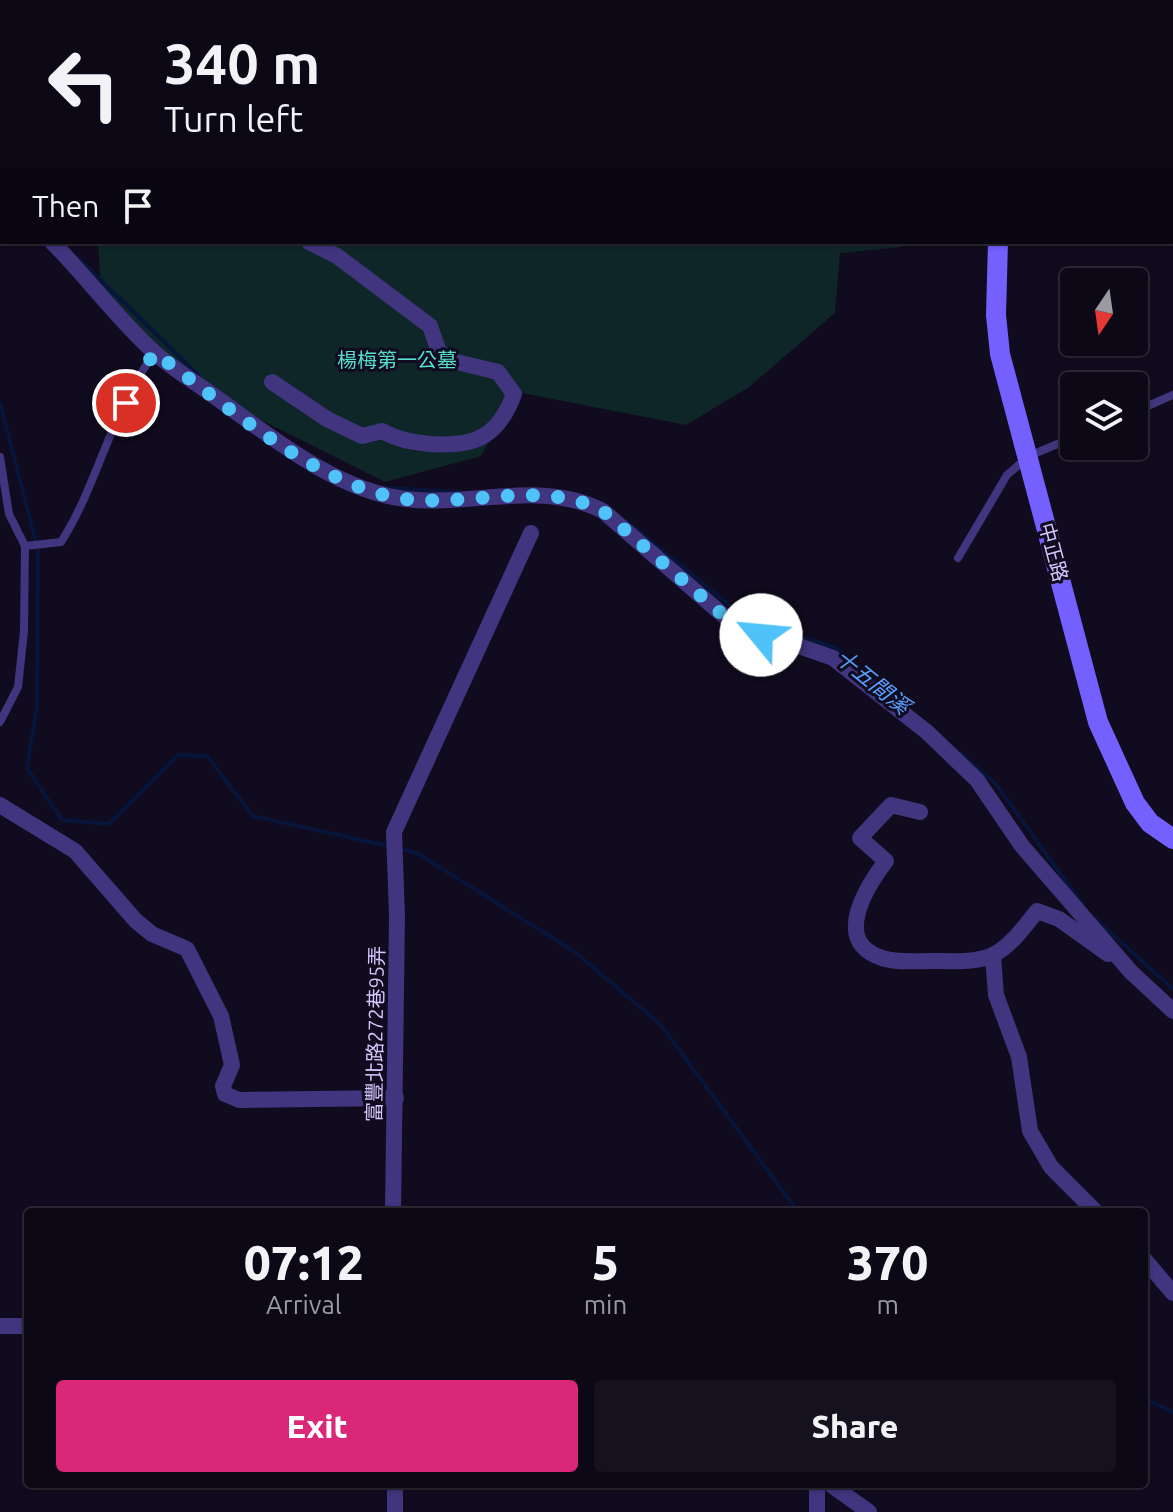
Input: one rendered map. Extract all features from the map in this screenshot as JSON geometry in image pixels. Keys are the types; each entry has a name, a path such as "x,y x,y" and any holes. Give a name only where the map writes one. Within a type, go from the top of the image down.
{"street":[{"path":"54,244 155,353 302,460 378,493 437,501 546,494 588,504 603,511 731,622 833,658 927,732 977,780 1022,846 1131,972 1173,1011"},
{"path":"272,382 327,419 362,436 382,431 397,440 444,445 470,445 494,429 514,394 498,372 457,362 439,352 430,326 337,256 313,244"},
{"name":"中正路","path":"998,244 996,315 1000,354 1098,722 1112,759 1135,803 1150,823 1173,839"},
{"name":"富豐北路272巷95弄","path":"393,1208 396,1098 394,838 531,533"},
{"path":"0,805 75,851 136,921 152,934 187,949 221,1016 232,1065 223,1086 225,1094 239,1100 396,1098"},
{"path":"920,812 891,805 860,838 886,861 862,894 855,922 862,943 876,956 888,960 952,961 993,956 1037,911 1059,919 1131,972"},
{"path":"993,956 996,995 1019,1057 1030,1131 1051,1167 1092,1208"},
{"path":"1148,1264 1173,1293"},
{"path":"0,1326 24,1326"},
{"path":"395,1488 395,1512"},
{"path":"817,1488 817,1512"},
{"path":"836,1488 869,1512"}],"lane":[{"path":"27,546 61,542 78,516 138,375 155,353"},
{"path":"1148,406 1173,395"},
{"path":"958,558 1007,475 1029,456 1060,443"},
{"path":"0,457 9,514 27,546 24,631 18,687 0,722"}],"green space":[{"name":"楊梅第一公墓","path":"98,244 903,244 902,247 840,253 835,313 749,387 686,425 517,392 481,456 385,482 263,421 179,369 102,306"}],"waterway":[{"name":"十五間溪","path":"77,257 200,377"},
{"path":"0,403 38,550 37,706 27,768 62,820 109,824 178,755 207,756 253,816 392,847"},
{"name":"十五間溪","path":"386,488 461,492"},
{"name":"十五間溪","path":"626,521 743,616 838,649 890,693"},
{"name":"十五間溪","path":"960,753 996,784 1082,904"},
{"path":"400,849 417,853 575,952 661,1025 795,1208"},
{"name":"十五間溪","path":"1093,917 1173,989"},
{"path":"1148,1400 1173,1412"}],"route":[{"path":"126,403 138,375 155,353 302,460 378,493 403,499 437,501 546,494 588,504 603,511 731,622 761,635"}]}
